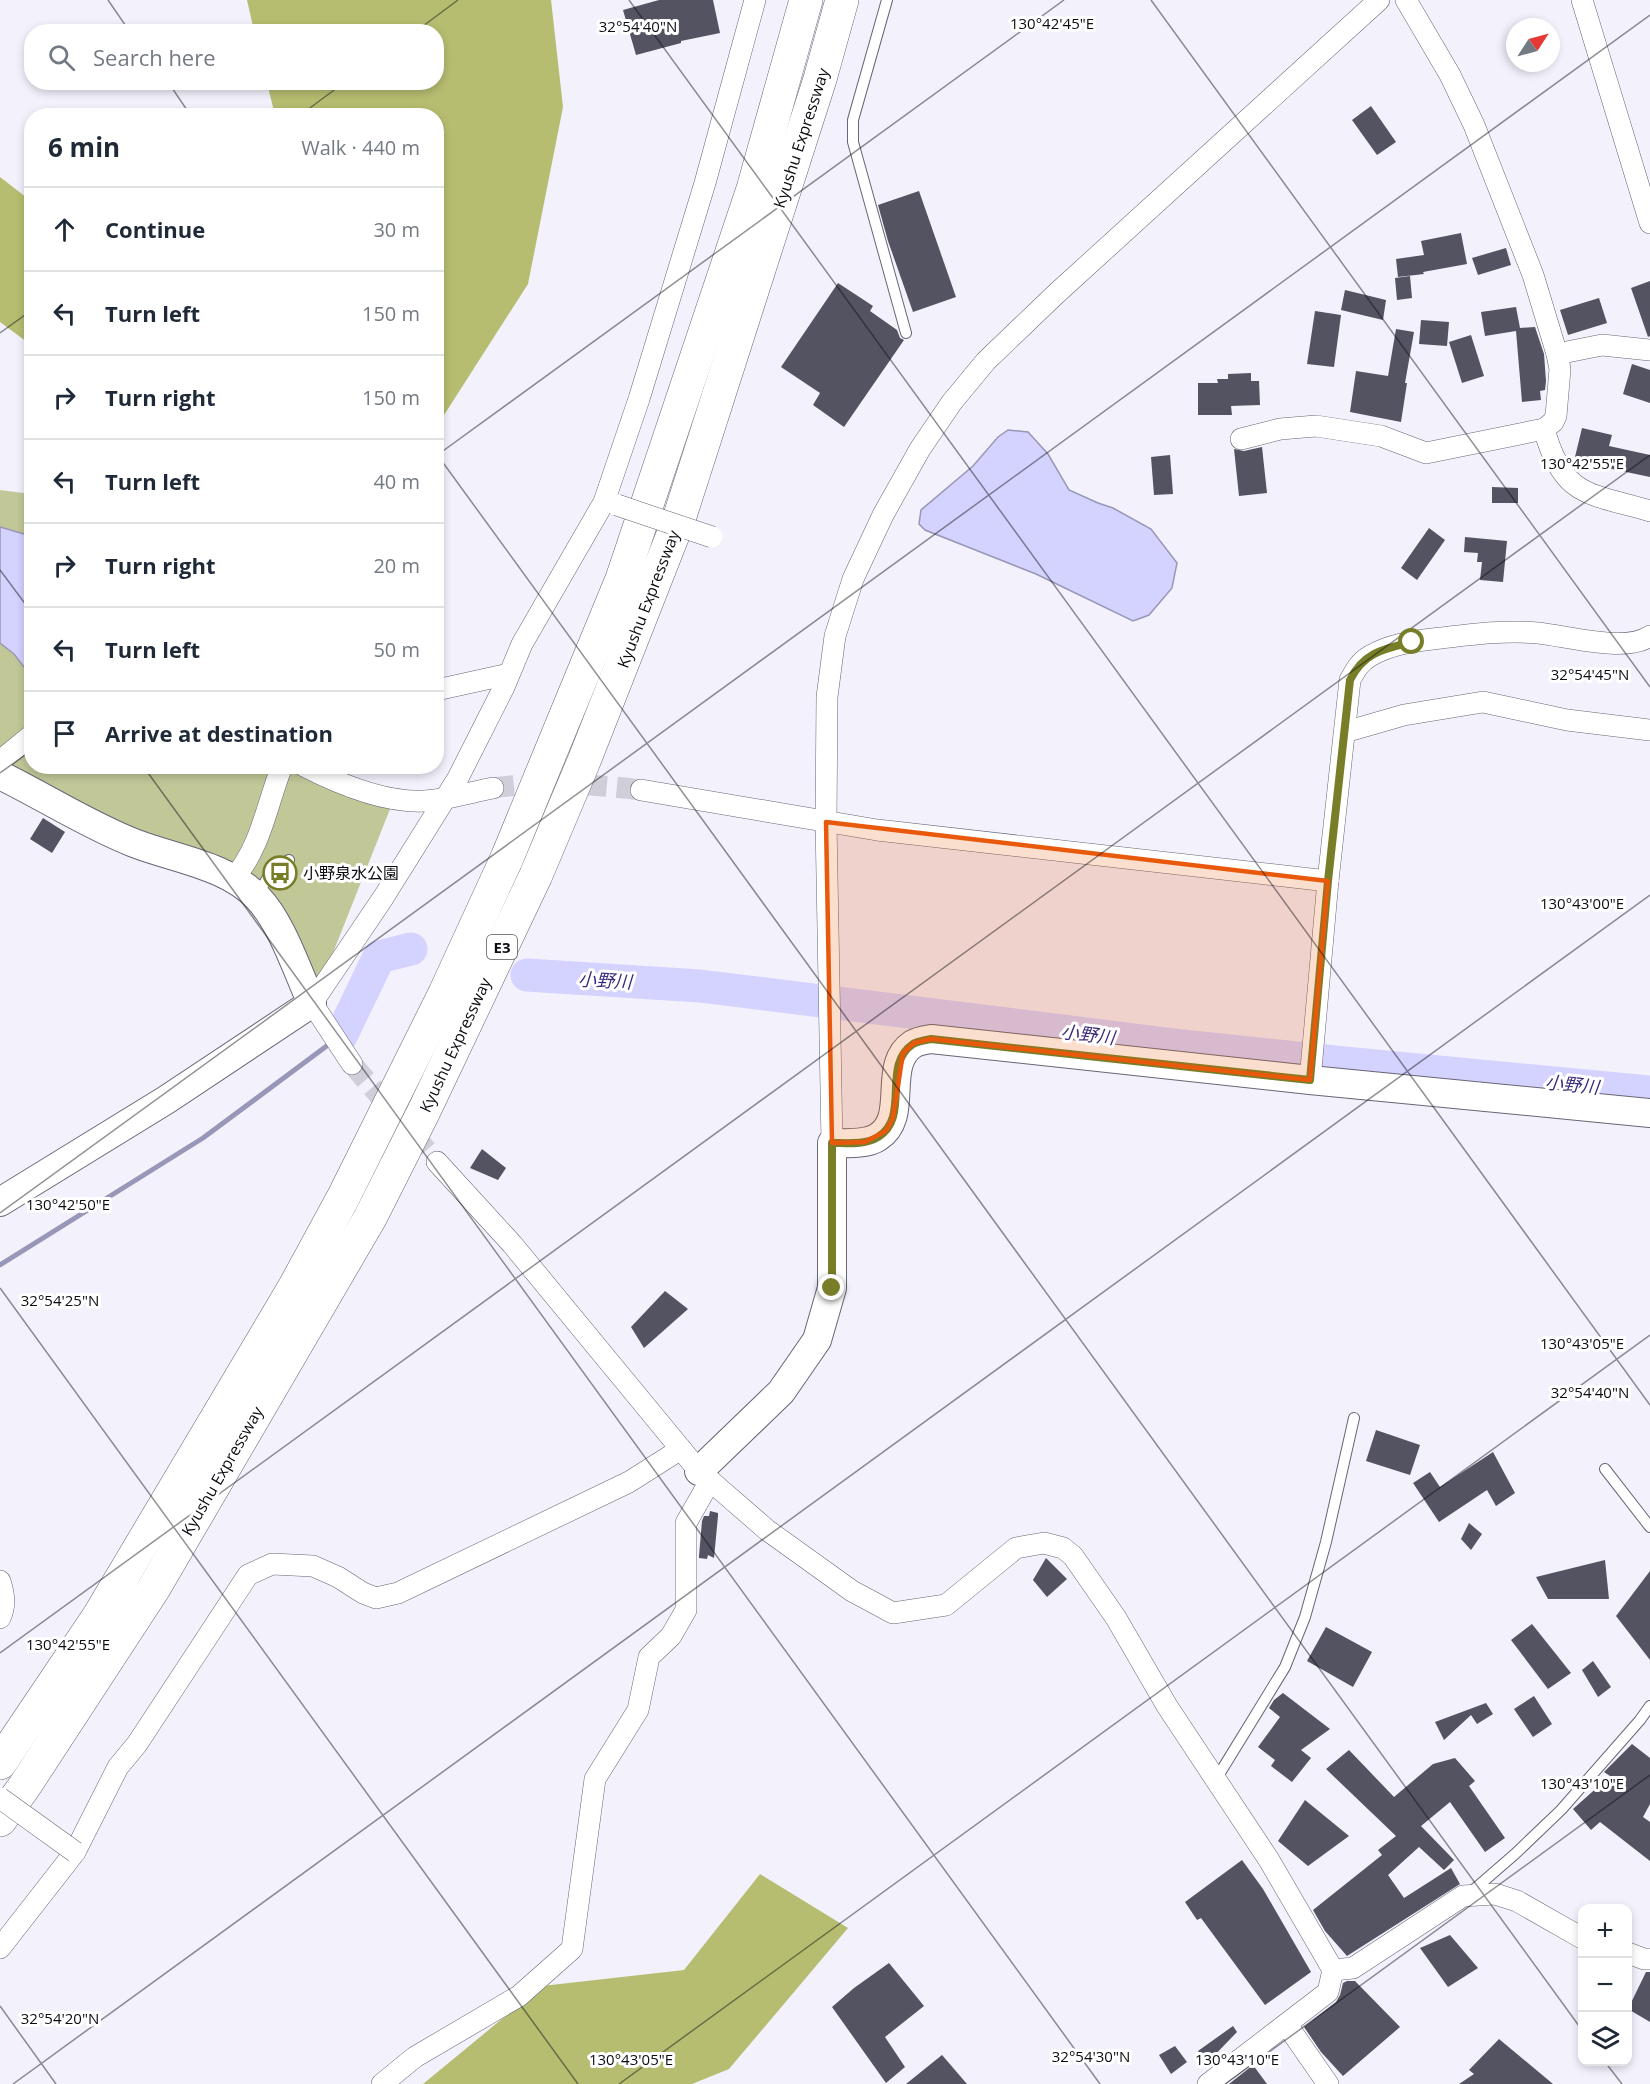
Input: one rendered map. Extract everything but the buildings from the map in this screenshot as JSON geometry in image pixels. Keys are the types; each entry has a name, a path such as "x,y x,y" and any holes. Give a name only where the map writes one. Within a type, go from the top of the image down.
{"highway":[{"name":"Kyushu Expressway","path":"0,1763 99,1616 294,1288 343,1198 450,983 507,858 622,579 753,189 806,0"},
{"name":"Kyushu Expressway","path":"0,1820 154,1588 370,1218 424,1111 536,875 584,761 678,522 820,79 842,0"}],"street":[{"path":"0,1202 166,1100 317,1012 383,898 458,778 510,674 522,644 542,608 611,503 639,399 705,183 755,0"},
{"path":"382,2084 415,2057 519,1996 572,1950 595,1779 638,1710 649,1657 671,1636 686,1610 686,1523 705,1476 781,1392 817,1340 832,1288 832,1143 826,822 827,696 835,636 853,579 883,516 920,449 952,402 986,362 1066,285 1379,0"},
{"path":"1240,440 1280,429 1316,426 1381,436 1426,453 1544,429 1556,416 1560,369 1533,275 1474,125 1450,75 1406,0"},
{"path":"1582,0 1650,223"},
{"path":"1557,354 1602,345 1650,350"},
{"path":"1544,429 1556,465 1576,487 1650,511"},
{"path":"611,503 712,537"},
{"path":"1310,1074 1350,680 1358,665 1369,656 1386,648 1412,642 1499,631 1537,633 1621,644 1641,642 1650,636"},
{"path":"444,687 510,674"},
{"path":"1345,732 1404,715 1483,702 1567,720 1650,730"},
{"path":"0,761 24,742"},
{"path":"234,879 245,866 255,847 279,774"},
{"path":"322,774 360,791 425,801 493,788"},
{"path":"0,775 133,843 234,879 257,897 272,914 317,1012 352,1064"},
{"path":"641,790 877,830 1328,881"},
{"path":"832,1143 865,1142 877,1139 886,1131 893,1118 898,1064 903,1053 914,1043 931,1039 1310,1074 1650,1113"},
{"path":"437,1162 512,1244 705,1476 767,1530 852,1591 893,1613 946,1605 1016,1548 1044,1543 1063,1548 1073,1556 1116,1618 1167,1706 1215,1781 1269,1860 1334,1970 1328,1992 1208,2084"},
{"path":"0,1948 75,1852 118,1767 137,1744 248,1575 272,1564 313,1566 376,1598 398,1593 629,1482 681,1449"},
{"path":"0,1581 4,1596 0,1618"},
{"path":"0,1798 75,1852"},
{"path":"1334,1970 1353,1968 1463,1896 1495,1894 1517,1901 1578,1936"},
{"path":"1632,1954 1650,1959"},
{"path":"1287,2025 1329,2084"}],"lane":[{"path":"887,0 853,120 852,142 906,333"},
{"path":"257,897 272,870 289,860"},
{"path":"1215,1781 1285,1667 1305,1617 1326,1542 1354,1418"},
{"path":"1605,1468 1650,1527"},
{"path":"1467,1896 1561,1810 1650,1706"}],"highlighted area":[{"path":"826,822 1328,881 1310,1080 931,1039 914,1043 903,1053 893,1118 886,1131 865,1142 832,1143"}],"green space":[{"path":"247,0 551,0 563,107 528,284 444,415 444,108 273,108 269,90 444,90 444,24 252,24"},
{"path":"0,177 24,196 24,340 0,322"},
{"path":"0,490 24,493 24,772 0,758"},
{"path":"28,774 342,774 394,799 317,993 275,902 99,814"},
{"path":"760,1874 848,1928 729,2069 692,2084 423,2084 542,1986 684,1970"}],"water":[{"path":"1008,430 1028,432 1048,454 1069,490 1113,508 1151,529 1177,563 1172,588 1149,615 1133,621 1036,574 925,530 919,524 921,510 973,466 998,437"},
{"path":"0,527 24,534 24,667 14,654 0,643"}],"waterway":[{"name":"小野川","path":"341,1036 379,957 411,949"},
{"name":"小野川","path":"527,975 700,986 1175,1045 1650,1092"},
{"path":"0,1265 203,1138 332,1042"}],"tunnel":[{"path":"493,788 567,784 641,790"},
{"path":"352,1064 437,1162"}],"place":[{"name":"小野泉水公園","path":"280,873"}],"route":[{"path":"832,1288 832,1143 865,1142 877,1139 886,1131 893,1118 898,1064 903,1053 914,1043 931,1039 1310,1080 1328,881 1350,680 1358,665 1369,656 1386,648 1412,642"}]}
